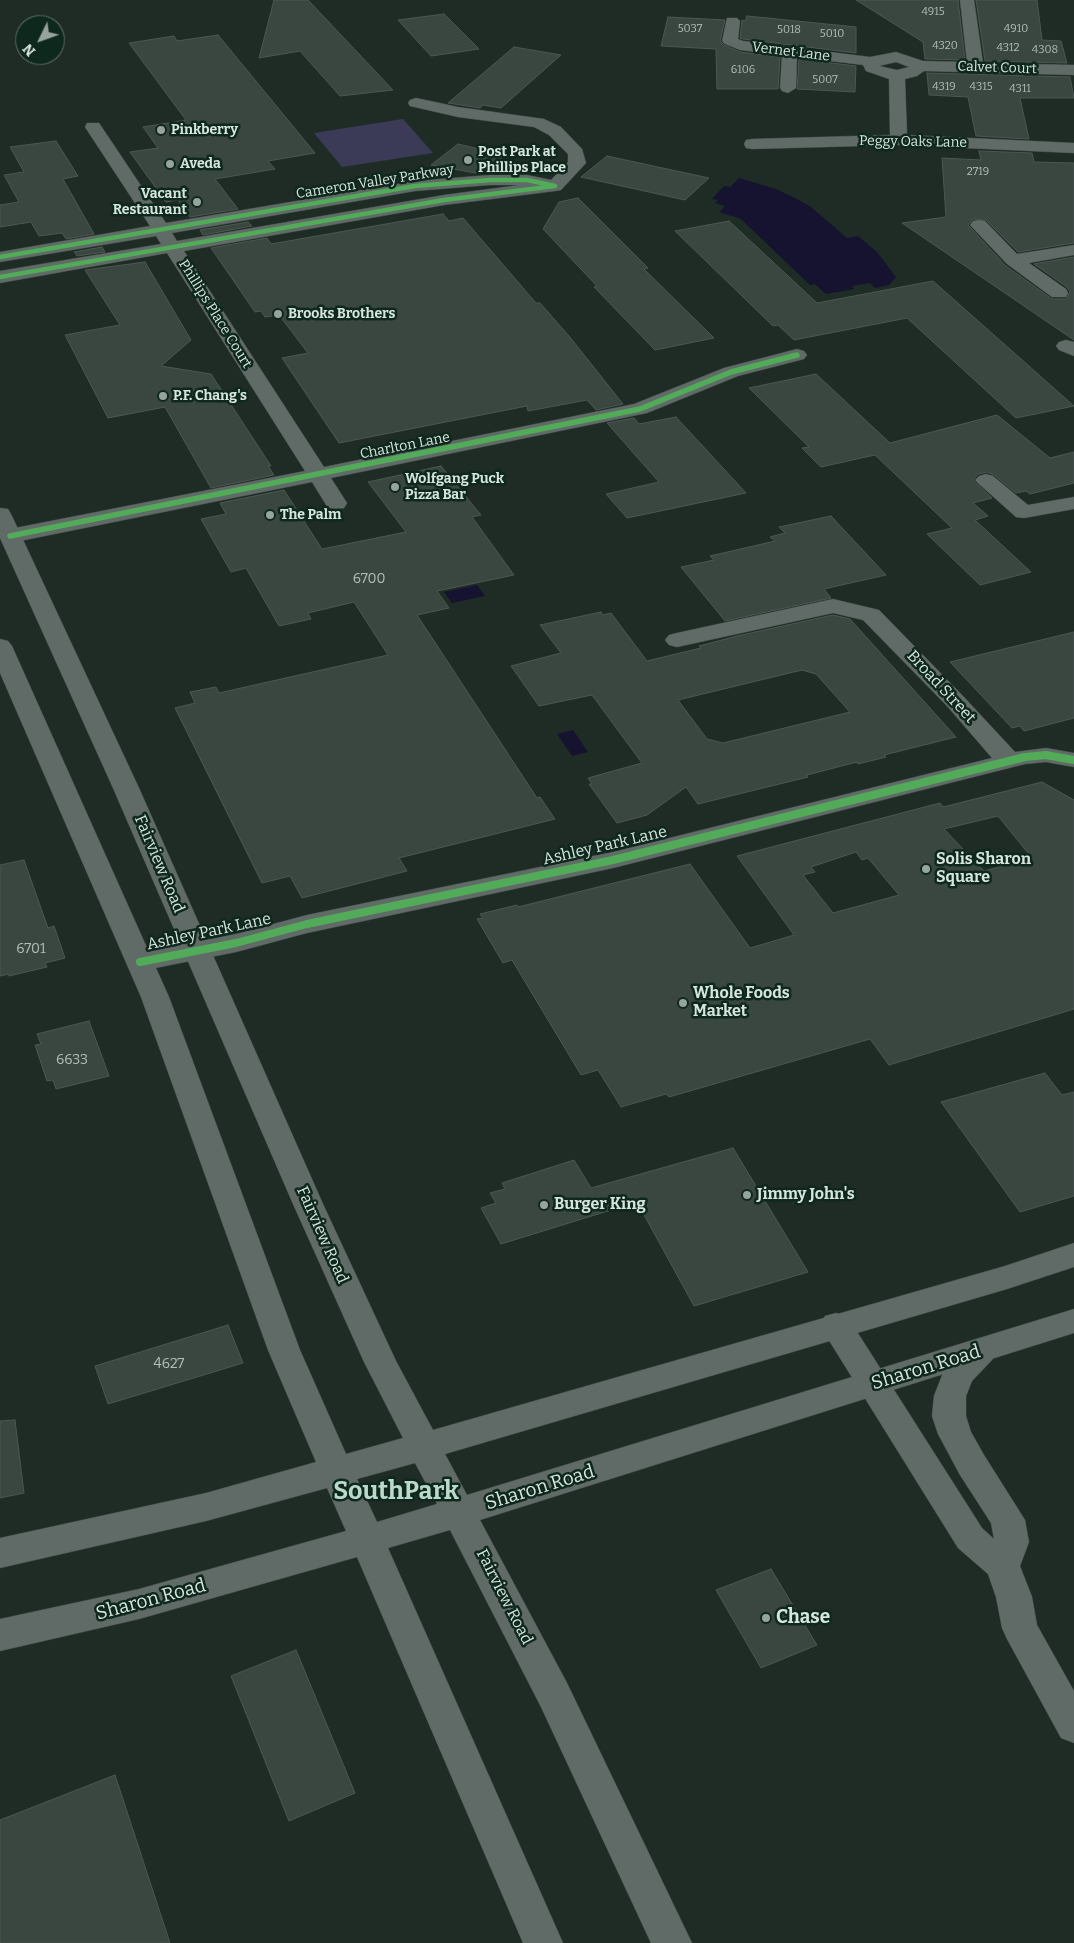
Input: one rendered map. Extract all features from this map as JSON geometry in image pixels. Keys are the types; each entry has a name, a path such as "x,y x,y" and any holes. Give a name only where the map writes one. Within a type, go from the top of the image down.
{"street":[{"path":"967,0 976,67"},
{"name":"Vernet Lane","path":"732,22 730,42 740,45 873,62"},
{"path":"788,88 788,62 791,52"},
{"name":"Calvet Court","path":"873,62 882,58 896,57 909,60 920,66 1074,70"},
{"path":"873,62 872,68 897,75 900,140"},
{"name":"Calvet Court","path":"897,75 911,73 920,66"},
{"path":"416,103 458,112 538,123 555,131 576,153 578,163 556,186"},
{"name":"Phillips Place Court","path":"93,127 173,248 336,503"},
{"name":"Peggy Oaks Lane","path":"752,144 900,140 1074,148"},
{"name":"Cameron Valley Parkway","path":"0,257 396,189 456,181 527,180 556,186"},
{"name":"Cameron Valley Parkway","path":"0,277 444,200 556,186"},
{"path":"979,225 1013,260 1059,293"},
{"path":"1013,260 1074,250"},
{"name":"Charlton Lane","path":"5,525 318,476 640,408 731,372 797,356"},
{"path":"986,480 1024,512 1074,503"},
{"name":"Fairview Road","path":"5,525 126,788 356,1311 562,1712 672,1943"},
{"name":"Broad Street","path":"677,640 833,606 871,615 924,667 1009,761"},
{"path":"0,646 156,997 260,1289 336,1471 543,1943"},
{"name":"Ashley Park Lane","path":"140,962 236,943 331,919 613,860 1009,761 1046,755 1074,760"},
{"path":"0,1553 206,1506 336,1471 1007,1277 1074,1255"},
{"name":"Sharon Road","path":"0,1635 156,1599 366,1540 1074,1321"},
{"path":"836,1325 970,1538 978,1547 1002,1565 1014,1597 1020,1628 1026,1642 1074,1726"},
{"path":"981,1351 958,1374 950,1396 949,1416 955,1434 968,1457 1008,1520 1012,1542 1010,1551 1002,1565"}],"shaded area":[{"path":"403,119 433,153 342,167 314,133"},
{"path":"739,178 776,189 797,199 811,207 847,238 858,236 877,252 896,277 889,285 875,288 870,283 852,286 854,289 826,294 815,284 810,285 741,219 719,212 725,206 715,203 718,200 712,199 724,186 730,187"},
{"path":"477,585 485,596 452,603 444,592"},
{"path":"573,730 588,752 572,756 557,734"}],"building":[{"path":"274,0 308,0 393,90 340,96 300,51 259,58"},
{"path":"856,0 958,0 965,60 925,59 923,42"},
{"path":"976,0 1037,0 1042,40 1061,41 1067,63 985,61"},
{"path":"444,14 479,49 431,56 398,20"},
{"path":"747,16 856,27 856,53 740,38 742,20 745,21"},
{"path":"668,17 725,20 720,41 724,45 740,52 780,57 778,89 717,89 716,49 661,46"},
{"path":"218,35 315,153 268,161 275,169 215,179 238,209 190,217 178,200 166,202 130,152 158,148 143,127 186,120 129,43 174,36 177,41"},
{"path":"514,47 561,55 501,108 483,105 480,108 448,103"},
{"path":"799,59 856,66 855,92 797,89"},
{"path":"927,73 1070,77 1074,98 1020,98 1029,139 976,136 968,97 929,95"},
{"path":"56,141 78,176 63,179 94,234 66,239 62,233 39,236 31,222 0,227 0,205 19,202 4,175 24,172 10,147"},
{"name":"Post Park at Phillips Place","path":"458,144 505,155 481,174 431,165"},
{"path":"979,151 1032,153 1034,162 1074,163 1074,243 1018,252 986,220 973,219 968,225 1006,266 1052,299 1066,299 1070,292 1067,287 1034,264 1074,257 1074,340 902,223 946,217 942,158 981,160"},
{"path":"607,156 709,178 685,200 581,177"},
{"path":"578,198 648,268 644,269 714,338 655,350 594,287 597,286 543,229 559,202"},
{"path":"443,214 449,221 463,218 536,303 540,303 569,336 623,404 596,410 587,400 528,411 527,406 339,443 282,358 308,353 279,315 265,317 261,311 255,312 211,248 267,238 271,244"},
{"path":"729,221 817,303 933,281 1074,406 1016,418 907,318 794,340 778,325 773,326 675,231"},
{"path":"248,222 252,226 203,235 200,230"},
{"path":"102,247 105,252 77,256 74,252"},
{"path":"145,262 191,340 161,366 211,374 271,466 268,466 274,475 211,488 165,407 108,418 65,335 120,325 85,270"},
{"path":"816,374 890,443 997,415 1050,458 1074,452 1074,483 1030,494 1026,491 1016,493 994,475 987,472 978,474 973,480 992,498 973,503 988,516 975,520 1031,572 980,585 927,534 952,528 875,455 821,467 802,448 809,447 749,388"},
{"path":"676,417 746,493 627,518 606,494 659,482 607,423 634,418 639,424"},
{"path":"441,466 481,515 472,517 514,575 437,591 449,608 417,615 537,798 540,797 555,819 399,858 407,871 302,898 290,876 262,883 175,708 195,703 190,692 216,687 219,693 388,655 354,602 308,613 311,619 279,626 246,568 231,572 201,519 226,514 220,503 284,490 322,549 406,532 368,482"},
{"path":"831,516 886,575 824,589 831,598 725,621 681,567 714,560 710,556 775,541 770,537 785,533 779,527"},
{"path":"601,612 603,615 611,613 647,661 701,648 699,646 737,636 833,615 850,619 956,737 884,755 886,757 858,764 857,762 807,775 808,777 698,804 686,787 647,815 617,823 589,784 592,784 588,778 642,763 592,695 539,706 511,666 561,653 540,625","holes":["802,670 816,674 850,712 723,743 707,739 678,700"]},
{"path":"1074,632 1074,718 1024,731 1020,726 1012,728 950,662"},
{"path":"1042,782 1074,800 1074,1009 889,1065 870,1039 669,1097 666,1094 621,1107 598,1070 581,1075 512,960 503,963 477,919 483,918 480,914 517,905 518,907 690,864 750,948 794,935 737,856 940,803 943,807","holes":["998,816 1032,858 984,871 944,829","856,852 862,860 868,858 899,895 833,913 803,875 815,872 811,867"]},
{"path":"24,860 48,928 54,926 65,958 45,963 47,967 9,976 9,974 0,976 0,865"},
{"path":"89,1021 109,1076 56,1089 53,1080 47,1081 35,1045 41,1044 37,1034"},
{"path":"1045,1073 1062,1095 1074,1092 1074,1196 1020,1212 941,1102"},
{"path":"733,1148 808,1272 694,1306 637,1202 501,1244 481,1208 496,1203 490,1193 505,1189 502,1183 574,1160 591,1188"},
{"path":"228,1325 243,1363 108,1404 95,1366"},
{"path":"15,1420 24,1493 0,1498 0,1421"},
{"name":"Chase","path":"771,1569 817,1645 761,1668 716,1590"},
{"path":"296,1650 355,1793 289,1821 231,1676"},
{"path":"115,1775 170,1943 0,1943 0,1820"}],"cycle path":[{"path":"0,257 415,186 490,180 527,180 555,186 444,200 0,277"},
{"path":"10,536 640,409 731,372 797,355"},
{"path":"140,962 236,943 307,924 613,860 1025,757 1046,755 1074,760"}],"place":[{"name":"Pinkberry","path":"161,130"},
{"name":"Post Park at Phillips Place","path":"468,160"},
{"name":"Aveda","path":"170,164"},
{"name":"Vacant Restaurant","path":"197,202"},
{"name":"Brooks Brothers","path":"278,314"},
{"name":"P.F. Chang's","path":"163,396"},
{"name":"Wolfgang Puck Pizza Bar","path":"395,487"},
{"name":"The Palm","path":"270,515"},
{"name":"Solis Sharon Square","path":"926,869"},
{"name":"Whole Foods Market","path":"683,1003"},
{"name":"Jimmy John's","path":"747,1195"},
{"name":"Burger King","path":"544,1205"},
{"name":"Chase","path":"766,1618"}],"district":[{"name":"SouthPark","path":"396,1492"}]}
